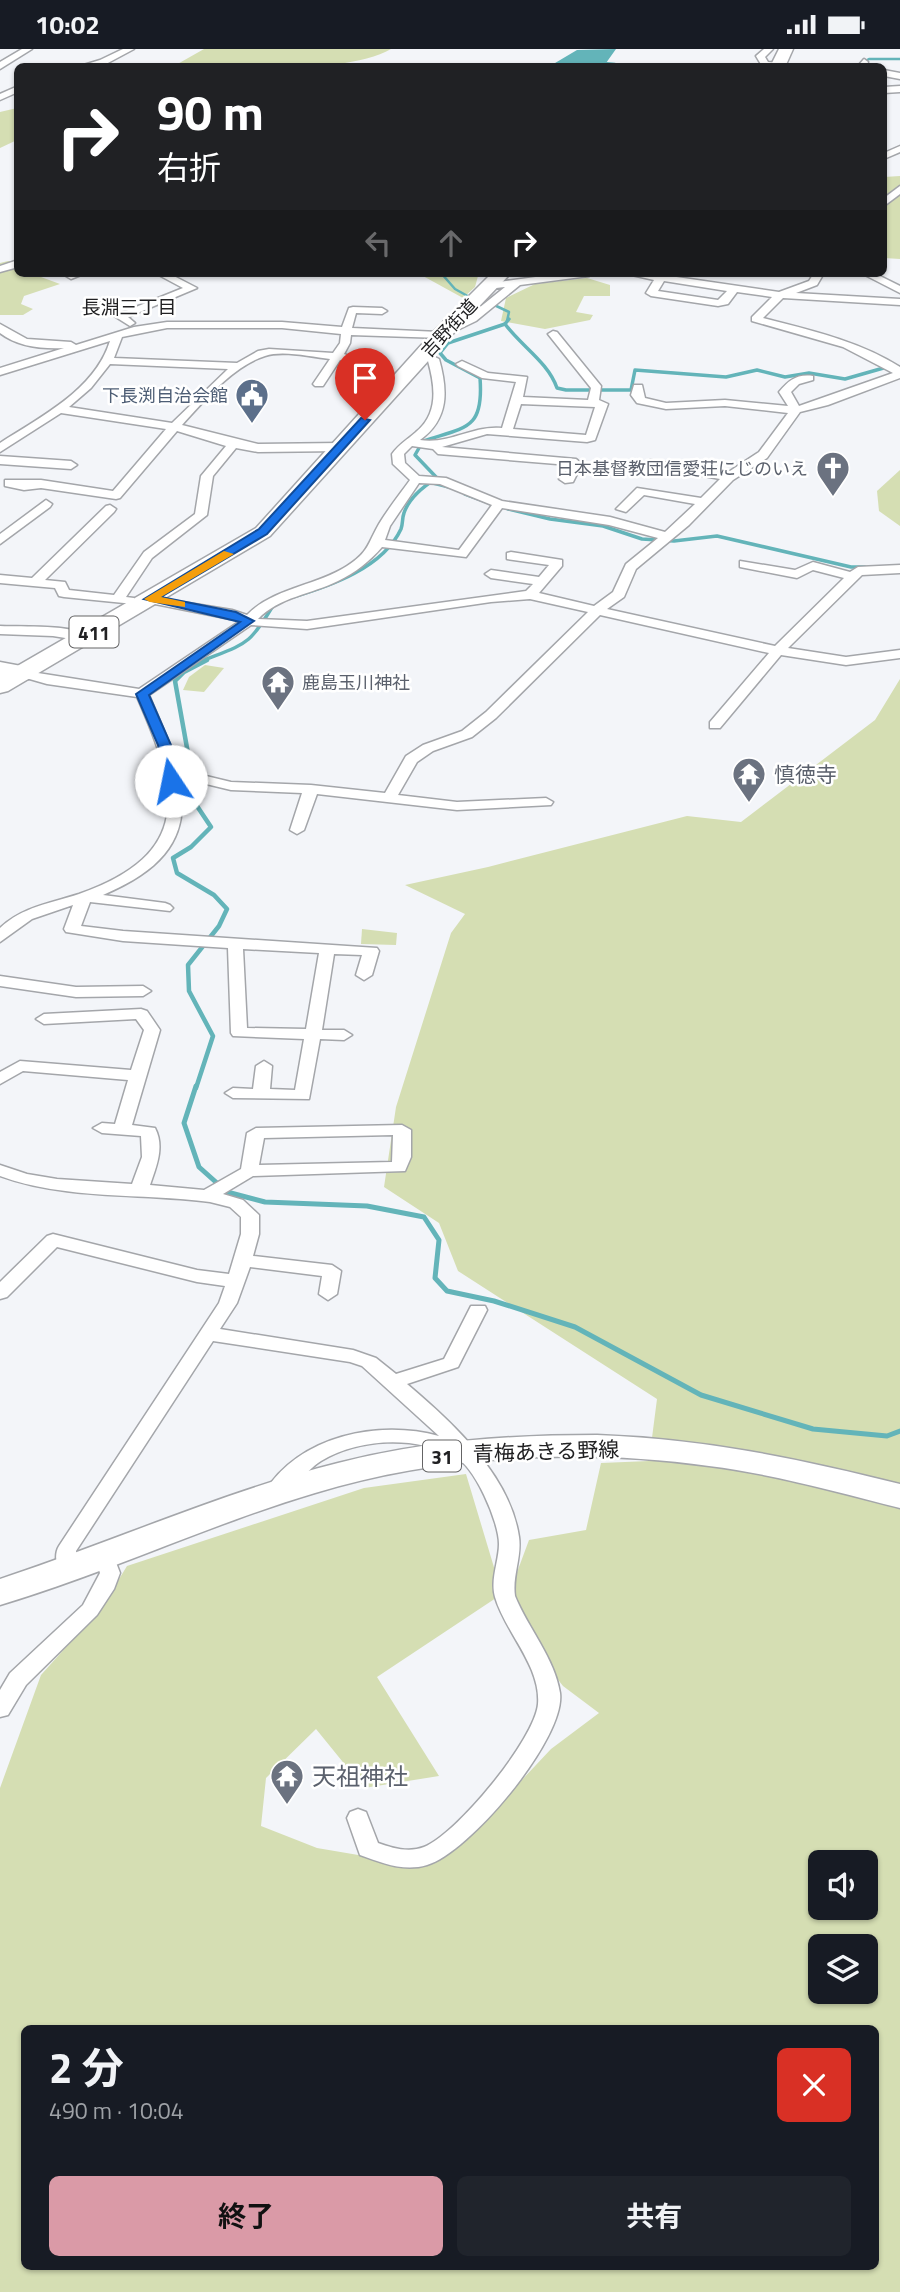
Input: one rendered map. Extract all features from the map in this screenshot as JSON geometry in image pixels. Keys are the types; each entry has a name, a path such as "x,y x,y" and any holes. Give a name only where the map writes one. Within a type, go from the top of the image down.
{"main road":[{"name":"吉野街道","path":"0,686 263,532 442,334 509,278"},
{"path":"0,669 24,673"},
{"name":"青梅あきる野線","path":"0,1592 105,1557 274,1493 398,1461 467,1453 603,1446 684,1451 738,1460 900,1496"}],"street":[{"path":"2,61 18,60 29,49"},
{"path":"99,63 130,49"},
{"path":"764,63 760,56 769,49"},
{"path":"887,201 900,189"},
{"path":"120,317 192,288 169,277"},
{"path":"649,277 780,295 900,302"},
{"path":"638,387 637,395 641,401 666,406 725,403 796,410 824,403 897,375 899,372 894,365 820,336 756,319 780,295 807,286 815,277"},
{"path":"875,277 900,289"},
{"path":"660,279 651,293 718,303 724,302 734,289"},
{"path":"100,304 138,329"},
{"path":"319,384 345,343 345,331 353,310 382,311"},
{"path":"0,372 138,329 167,325 282,325 345,331 442,334"},
{"path":"0,327 7,334 24,340 49,345 88,345"},
{"path":"430,445 480,431 591,438 602,404 553,334"},
{"path":"0,448 58,409 85,387 114,352 117,336"},
{"path":"9,483 23,486 41,484 116,495 175,427 237,366 265,352 337,356 357,361 354,386 393,389"},
{"path":"423,355 433,359 440,386 438,413 432,424 398,454 399,464 420,479 440,481 497,506 610,521 663,540"},
{"path":"107,361 237,366"},
{"path":"462,364 486,376 523,379 506,432"},
{"path":"796,410 785,392 795,381 809,377"},
{"path":"724,386 725,403"},
{"path":"518,400 596,394"},
{"path":"58,409 175,427 233,444 276,448 341,447"},
{"path":"388,800 411,759 428,748 467,734 491,715 598,609 619,594 630,567 663,540 729,477 763,455 796,410"},
{"path":"411,442 430,445 438,450 576,464 569,479 565,479"},
{"path":"117,600 148,555 201,515 207,476 233,444"},
{"path":"0,460 71,465"},
{"path":"654,463 729,477"},
{"path":"24,673 47,680 142,694 253,622 264,605 274,599 315,586 354,566 379,543 384,526 420,479"},
{"path":"622,509 641,491 702,502"},
{"path":"0,540 46,505"},
{"path":"379,543 462,554 497,506"},
{"path":"33,584 110,509"},
{"path":"511,556 558,563 530,595"},
{"path":"744,564 797,574 813,566 852,576"},
{"path":"715,725 778,651 852,576 858,571 900,569"},
{"path":"491,574 542,582"},
{"path":"0,579 55,584 60,585 64,593 146,601 232,614 253,622 272,624 306,625 491,598 530,595 778,651 846,661 900,654"},
{"path":"0,630 54,632 84,638"},
{"path":"0,937 16,921 110,886 157,855 167,842 183,780 142,694"},
{"path":"183,780 265,789 311,789 457,806 546,802"},
{"path":"297,830 311,789"},
{"path":"84,897 165,908"},
{"path":"84,897 72,929 123,936 371,951 364,966 364,975"},
{"path":"218,942 239,988 239,1033 344,1035"},
{"path":"233,1093 303,1095 327,950"},
{"path":"0,981 142,1003"},
{"path":"44,1019 63,1023 142,1003"},
{"path":"122,1129 152,1030 142,1003"},
{"path":"0,1079 20,1066 136,1076"},
{"path":"261,1094 264,1066"},
{"path":"103,1128 149,1132 151,1157 139,1190"},
{"path":"209,1194 249,1171 399,1167 402,1157 402,1130 256,1133 249,1171"},
{"path":"0,1170 11,1177 41,1184 209,1194 245,1209 250,1216 243,1260 228,1303 66,1551 68,1569"},
{"path":"0,1293 52,1240 170,1270 234,1281"},
{"path":"243,1260 332,1271 328,1294"},
{"path":"391,1382 451,1363 478,1310"},
{"path":"210,1334 353,1356 369,1363 467,1453 495,1497 509,1537 504,1594 550,1695 547,1720 498,1794 447,1846 430,1857 392,1858 368,1849 358,1818"},
{"path":"0,1709 18,1679 90,1609 104,1589 110,1573 105,1557"}],"green space":[{"path":"204,49 391,49 346,63 179,63"},
{"path":"14,109 14,141 0,148 0,112"},
{"path":"900,176 900,259 887,258 887,177"},
{"path":"14,262 14,277 41,277 60,284 24,296 21,304 33,309 23,315 0,315 0,263"},
{"path":"425,277 478,277 475,287 463,298"},
{"path":"587,278 610,285 610,296 584,296 576,312 593,315 590,320 545,329 501,321 506,298 535,284"},
{"path":"900,470 900,526 879,511 877,491"},
{"path":"205,665 224,668 204,692 183,690 189,677"},
{"path":"900,679 900,2292 0,2292 0,1788 41,1675 102,1607 127,1566 364,1488 466,1474 502,1594 377,1677 439,1776 364,1788 316,1729 266,1778 261,1826 317,1848 423,1866 472,1833 551,1749 599,1713 563,1686 503,1610 529,1540 586,1530 601,1463 649,1461 657,1399 458,1271 439,1223 384,1187 396,1107 451,933 465,914 405,885 488,867 687,816 741,822 875,720"},
{"path":"362,929 397,933 396,945 361,944"}],"water":[{"path":"616,49 606,63 555,63 577,50"}],"waterway":[{"path":"862,63 869,59 900,59"},
{"path":"444,277 455,289 473,299"},
{"path":"490,303 509,312 507,321"},
{"path":"505,324 509,319"},
{"path":"431,482 437,478 415,455 423,441 451,433 469,424 479,408 480,395 480,378 446,360 440,353 448,343 505,324"},
{"path":"505,324 541,362 557,388 566,390 631,390 635,370 726,377 757,370 785,377 809,373 845,379 887,367 900,367"},
{"path":"293,597 339,581 382,555 401,529 409,502 431,482"},
{"path":"431,482 453,488"},
{"path":"465,494 495,505"},
{"path":"508,509 550,519 603,526 642,539 674,541 717,536 851,567 865,567"},
{"path":"202,661 246,642 259,628 274,604"},
{"path":"196,1088 213,1036 189,991 188,965 219,926 227,909 214,895 177,873 173,858 191,847 211,827 193,800 189,759 175,681 184,672 207,660"},
{"path":"196,1086 184,1123 199,1167 227,1192 265,1202 367,1206 424,1217 439,1240 435,1278 447,1291 494,1301 575,1327 701,1395 813,1429 887,1436 900,1431"}],"slow traffic":[{"path":"180,605 150,599 228,554"}],"place":[{"name":"下長渕自治会館","path":"252,425"},
{"name":"日本基督教団信愛荘にじのいえ","path":"833,498"},
{"name":"鹿島玉川神社","path":"278,712"},
{"name":"慎徳寺","path":"749,804"},
{"name":"天祖神社","path":"287,1806"}],"district":[{"name":"長淵三丁目","path":"129,306"}],"route":[{"path":"171,781 164,745 142,694 184,663 220,643 248,621 232,614 150,599 263,532 365,420"}]}
